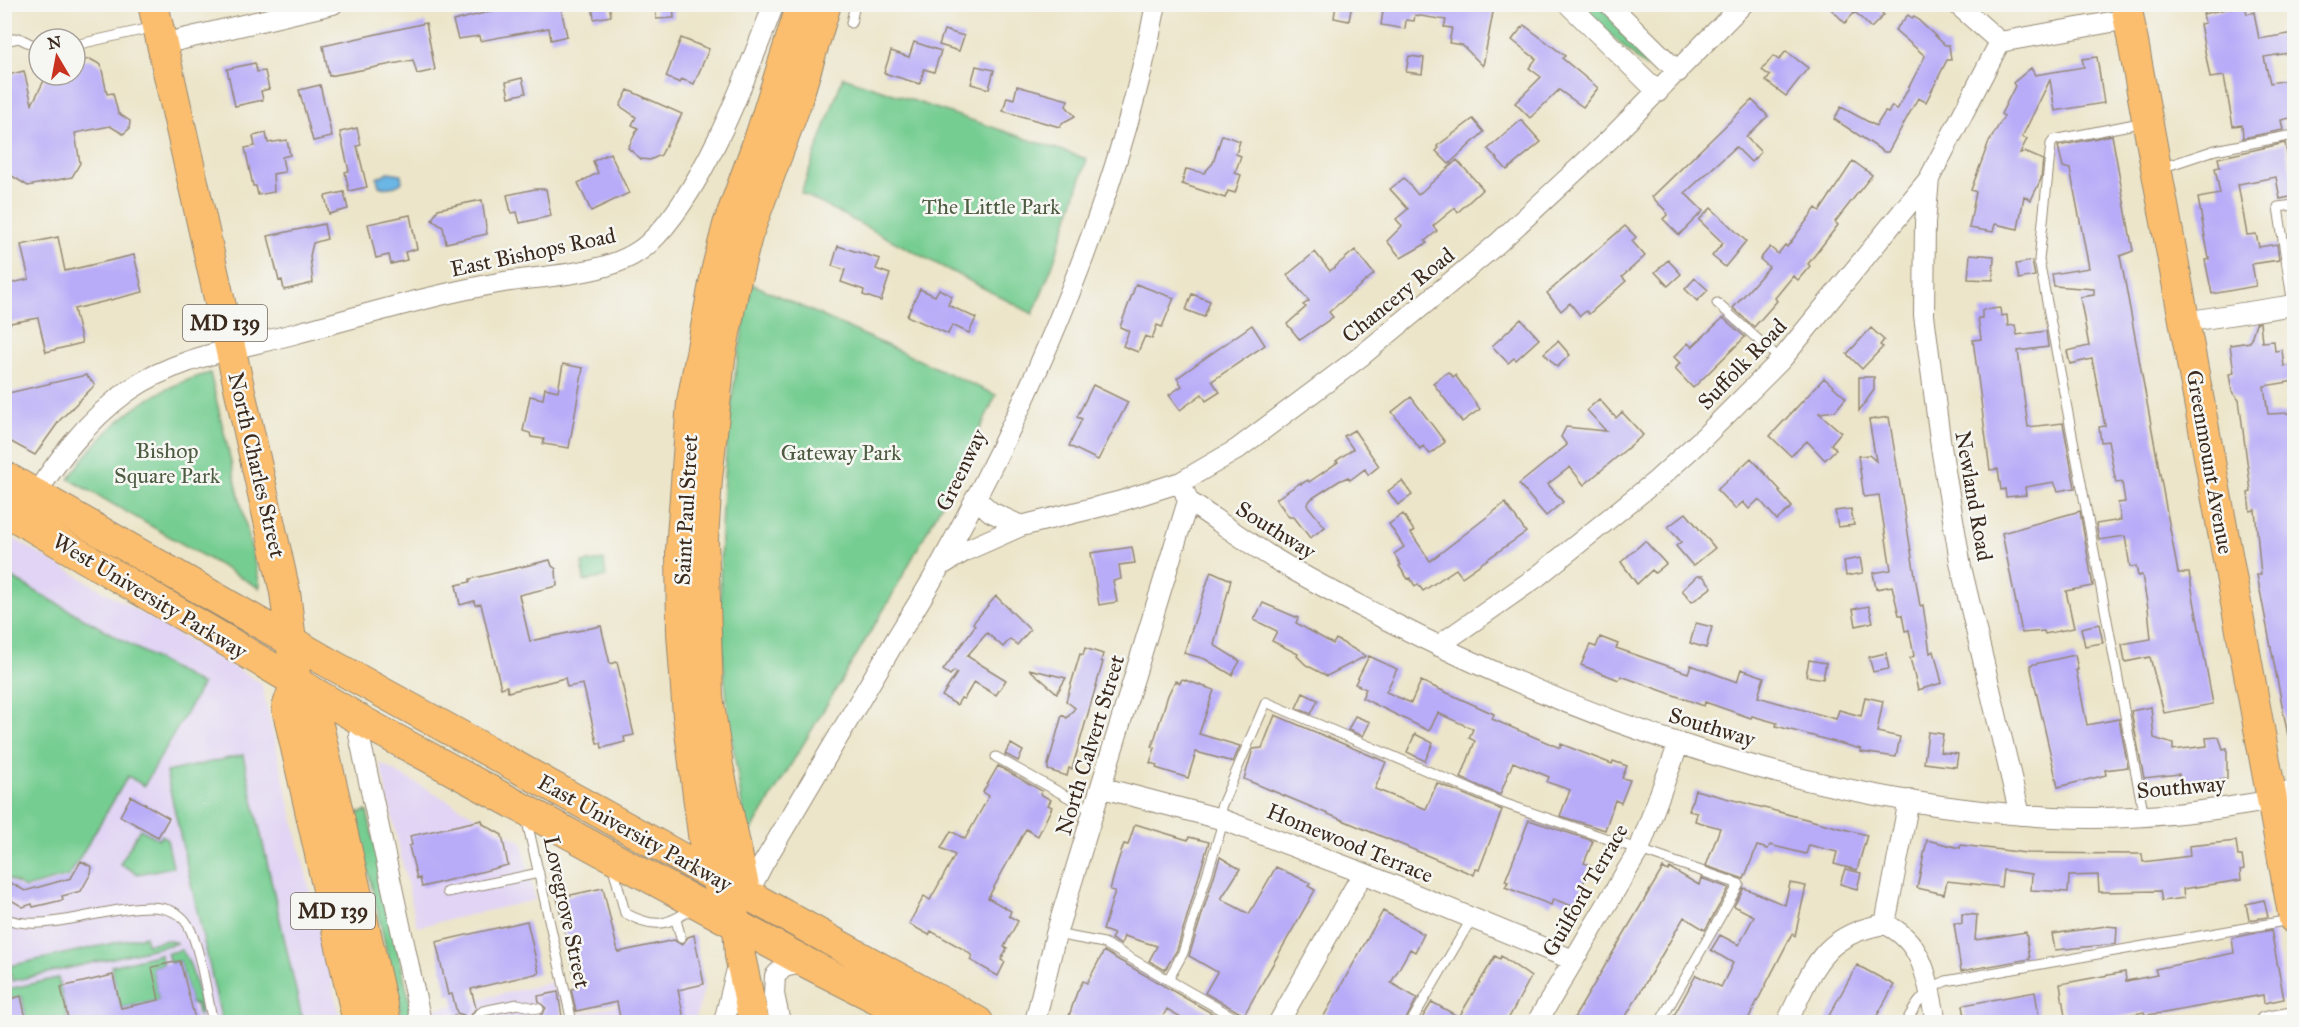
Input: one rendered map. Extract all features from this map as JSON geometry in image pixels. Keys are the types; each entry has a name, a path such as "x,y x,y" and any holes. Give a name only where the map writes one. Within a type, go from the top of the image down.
{"main road":[{"name":"Saint Paul Street","path":"754,1023 740,956 738,926 716,879 704,842 694,766 682,633 681,550 692,402 701,342 728,225 761,134 802,4"},
{"name":"Saint Paul Street","path":"746,896 718,766 708,697 703,620 702,539 707,479 720,358 734,287 747,236 795,106 826,4"},
{"name":"Greenmount Avenue","path":"2127,12 2184,322 2280,796 2295,920"},
{"name":"North Charles Street","path":"157,25 285,592 296,682 318,725 386,1023"},
{"name":"West University Parkway","path":"4,476 20,508 296,682"},
{"name":"West University Parkway","path":"20,508 292,642"},
{"name":"East University Parkway","path":"292,642 978,1023"},
{"name":"North Charles Street","path":"296,682 287,708 358,1023"},
{"name":"East University Parkway","path":"296,682 364,722 610,855 687,912 738,926 923,1023"}],"street":[{"path":"157,25 333,4"},
{"name":"East Bishops Road","path":"20,508 71,444 107,407 129,391 179,363 440,296 609,265 632,255 660,231 688,193 744,81 774,4"},
{"name":"Greenway","path":"738,926 746,896 940,566 975,498 1048,341 1101,208 1134,105 1156,4"},
{"path":"1568,4 1658,92"},
{"path":"1609,4 1678,72"},
{"name":"Chancery Road","path":"940,566 967,550 1021,526 1118,502 1182,482 1236,450 1446,288 1555,192 1678,72 1743,4"},
{"path":"1957,4 2000,42 2080,27 2127,12"},
{"name":"Suffolk Road","path":"1438,646 1538,576 1657,480 1780,360 1929,179 2000,42"},
{"name":"Newland Road","path":"1929,179 1925,223 1924,315 1941,447 1961,567 2020,815"},
{"path":"2184,322 2294,305"},
{"path":"1182,482 1188,501"},
{"path":"975,498 991,512 1021,526"},
{"name":"Southway","path":"1188,501 1275,559 1438,646 1568,703 1679,743 1790,775 1909,800 2020,815 2094,818 2144,816 2234,806 2280,796"},
{"name":"North Calvert Street","path":"1035,1023 1056,934 1096,812 1188,501"},
{"path":"364,722 359,735 422,1023"},
{"name":"Guilford Terrace","path":"1537,1023 1639,850 1679,743"},
{"name":"Homewood Terrace","path":"1103,788 1221,819 1363,873 1573,960"},
{"path":"1885,924 1909,800"},
{"path":"1279,1023 1363,873"},
{"path":"1787,1023 1822,955 1833,943 1866,927 1885,924 1897,929 1916,948 1929,989 1936,1023"},
{"path":"724,1023 740,956"},
{"path":"780,1023 774,994 775,976 783,967 805,962"},
{"path":"2265,1023 2295,1017"}],"lane":[{"path":"851,22 855,4"},
{"path":"87,42 157,25"},
{"path":"4,41 19,38 27,42"},
{"path":"2144,816 2039,260 2051,144 2054,140 2147,122"},
{"path":"2156,169 2180,164 2215,150 2288,136 2295,138"},
{"path":"2294,305 2278,207 2295,205"},
{"path":"1717,303 1780,360"},
{"path":"1168,980 1183,953 1221,829 1222,804 1266,702 1500,802 1739,884 1660,1023"},
{"path":"996,757 1096,812"},
{"name":"Lovegrove Street","path":"525,809 572,1023"},
{"path":"610,855 625,913 645,924 687,912 681,938"},
{"path":"447,892 539,873"},
{"path":"4,918 38,926 133,908 152,906 170,909 181,916 192,934 213,1023"},
{"path":"1411,1023 1472,918"},
{"path":"1906,1023 1929,989 1946,981 2295,920"},
{"path":"1056,934 1104,943 1242,1023"},
{"path":"477,1016 483,1011 518,1004 538,1009"},
{"path":"447,1023 459,1020"}],"shaded area":[{"path":"4,533 261,683 341,1022 5,1022"},
{"path":"380,763 522,842 535,900 417,927"},
{"path":"2274,924 2287,1000 2263,1004 2248,928"},
{"path":"553,982 562,1022 438,1022 435,1009"},
{"path":"705,985 695,1022 580,1022 578,1014"}],"green space":[{"path":"1577,5 1601,5 1652,56 1653,61 1646,67"},
{"name":"The Little Park","path":"843,77 1087,159 1053,264 1033,314 801,193"},
{"name":"Gateway Park","path":"752,284 996,395 962,467 889,601 750,833 743,812 728,712 720,589 721,527 731,403"},
{"name":"Bishop Square Park","path":"210,373 259,588 69,479 97,442 130,412 167,389"},
{"path":"604,560 606,577 584,581 582,563"},
{"path":"5,574 202,685 144,786 128,776 69,876 25,888 5,877"},
{"path":"243,755 303,1022 222,1022 166,772"},
{"path":"367,811 414,1022 403,1022 355,814"},
{"path":"140,829 159,839 162,835 167,839 173,867 138,874 120,864"},
{"path":"145,936 147,944 167,940 178,943 12,981 9,966"},
{"path":"181,950 189,962 194,979 201,1013 199,1017 196,1004 191,1004 180,961 170,963 167,953"},
{"path":"160,954 163,964 152,967 159,1000 121,1008 111,966"},
{"path":"58,978 68,1020 27,1022 22,997 10,999 8,989"}],"water":[{"path":"388,172 401,174 402,182 391,187 379,186 377,178"}],"building":[{"path":"520,4 560,4 567,36 551,40 549,28 480,41 479,36 458,39 453,21"},
{"path":"592,4 609,4 611,16 594,19"},
{"path":"655,4 673,4 674,18 656,19"},
{"path":"1336,4 1352,4 1349,21 1334,18"},
{"path":"1384,4 1480,4 1494,7 1483,66 1462,45 1449,43 1452,28 1444,27 1446,20 1415,15 1414,21 1406,20 1405,29 1381,25"},
{"path":"1826,4 1873,4 1884,15 1871,28 1855,12 1845,23"},
{"path":"2245,5 2247,14 2254,12 2259,39 2295,33 2295,52 2264,57 2270,83 2295,79 2295,117 2281,120 2283,130 2243,138 2242,125 2233,126 2224,76 2210,78 2200,24 2205,23 2203,14"},
{"path":"1908,15 1912,18 1914,16 1945,45 1949,45 1951,60 1947,60 1926,102 1918,98 1888,152 1884,152 1834,119 1841,107 1876,126 1892,106 1897,110 1925,56 1895,30"},
{"path":"426,23 435,70 417,74 413,60 329,76 323,46"},
{"path":"1524,25 1565,56 1562,58 1598,88 1583,107 1559,90 1530,118 1515,103 1541,77 1529,68 1536,59 1512,40"},
{"path":"944,30 964,36 959,51 939,45"},
{"path":"681,38 709,49 694,84 681,79 680,83 666,77"},
{"path":"914,42 941,51 934,72 924,69 920,84 884,73 891,51 909,57"},
{"path":"1786,51 1808,68 1786,96 1766,81 1770,76 1762,70 1773,56 1779,60"},
{"path":"1409,56 1424,58 1422,74 1406,72"},
{"path":"2097,57 2104,103 2055,111 2050,80 2022,137 2027,139 2020,153 2025,152 2043,160 2041,179 2031,200 2024,196 2018,229 1995,224 1993,232 1969,228 1976,192 1971,190 1988,144 2004,116 2001,114 2015,86 2013,83 2031,68 2035,75 2084,67 2082,59"},
{"path":"87,60 101,65 107,94 113,93 118,113 130,121 129,129 123,134 110,126 75,133 80,163 72,177 28,186 4,171 4,76 24,71 32,104 41,87 87,87"},
{"path":"255,63 257,72 265,71 269,89 261,91 263,100 235,106 227,69"},
{"path":"976,66 994,70 989,89 971,84"},
{"path":"522,78 526,93 509,97 506,82"},
{"path":"320,85 332,137 313,141 299,90"},
{"path":"1017,86 1068,100 1066,106 1075,116 1062,123 1060,127 1003,111 1007,97 1014,99"},
{"path":"628,90 682,114 661,155 650,160 641,159 628,148 638,128 632,125 636,117 620,106"},
{"path":"1752,100 1768,116 1746,137 1761,152 1751,162 1736,147 1685,193 1703,211 1679,235 1663,219 1667,215 1665,210 1652,197"},
{"path":"1473,119 1484,132 1449,164 1436,151 1439,148 1437,146"},
{"path":"1521,120 1541,142 1507,170 1488,149"},
{"path":"357,128 361,145 357,146 367,187 349,191 345,172 349,171 340,132"},
{"path":"266,133 268,143 287,140 290,155 282,157 285,172 273,174 274,192 258,195 256,186 253,186 245,148 255,146 253,136"},
{"path":"1222,135 1240,141 1236,154 1241,156 1235,173 1241,175 1235,193 1228,191 1225,198 1182,184 1186,169 1204,173 1213,163"},
{"path":"2112,135 2133,251 2120,256 2178,573 2189,573 2213,704 2164,713 2150,657 2125,662 2122,644 2151,639 2142,575 2138,576 2136,566 2130,567 2125,536 2099,540 2096,524 2121,520 2118,503 2125,502 2122,482 2116,483 2108,441 2101,442 2099,427 2105,426 2092,359 2070,364 2067,351 2089,346 2080,297 2094,295 2094,289 2054,286 2052,274 2089,268 2070,169 2063,167 2058,146"},
{"path":"2285,143 2295,196 2280,199 2276,177 2238,184 2247,235 2256,234 2259,247 2277,244 2279,260 2252,264 2256,286 2212,294 2205,260 2209,259 2198,198 2220,194 2215,168 2220,167 2218,158"},
{"path":"610,153 629,193 591,211 578,183 598,173 593,161"},
{"path":"1457,160 1483,189 1458,212 1455,208 1433,226 1437,231 1425,241 1427,243 1401,258 1387,241 1402,226 1396,219 1408,209 1390,189 1404,178 1418,195"},
{"path":"1853,161 1872,175 1835,222 1838,225 1808,264 1810,266 1798,280 1793,276 1775,298 1777,301 1754,327 1733,308 1769,267 1760,259 1770,247 1778,254 1785,245 1787,247 1816,208 1820,211"},
{"path":"546,189 551,216 520,223 517,212 511,213 507,195"},
{"path":"344,192 348,209 329,214 325,196"},
{"path":"482,200 487,234 446,243 443,227 432,220 438,209"},
{"path":"1711,208 1746,241 1725,267 1712,256 1723,243 1699,220"},
{"path":"410,215 417,249 405,252 407,260 391,264 389,255 376,258 368,224"},
{"path":"324,224 327,239 313,243 310,256 313,283 284,290 282,280 279,281 268,236"},
{"path":"1625,226 1636,237 1632,241 1645,256 1622,277 1626,281 1589,314 1586,311 1580,316 1570,303 1561,311 1547,293"},
{"path":"58,237 65,271 134,255 143,292 74,309 82,343 46,352 38,318 4,324 4,285 29,279 21,245"},
{"path":"838,246 880,259 876,269 890,274 881,301 863,295 864,290 841,282 845,270 832,266"},
{"path":"1355,250 1374,274 1329,312 1333,317 1300,340 1287,324 1306,307 1303,305 1309,301 1287,275 1315,252 1330,271"},
{"path":"1970,254 1994,256 1993,280 1968,279"},
{"path":"1668,260 1681,274 1668,286 1655,272"},
{"path":"2032,261 2035,276 2019,279 2016,264"},
{"path":"1695,278 1708,290 1697,301 1685,289"},
{"path":"1136,284 1174,298 1162,327 1157,325 1152,339 1145,336 1138,352 1123,346 1129,331 1120,327"},
{"path":"920,289 935,296 939,289 952,296 948,305 976,318 969,333 952,325 948,334 907,316"},
{"path":"1192,294 1210,301 1204,317 1186,310"},
{"path":"2000,308 2001,316 2007,315 2008,326 2015,325 2017,335 2046,331 2048,347 2018,351 2028,427 2063,423 2075,488 2058,491 2054,482 2025,487 2026,495 2006,497 2005,489 2001,490 1998,469 1990,470 1973,340 1981,339 1978,318 1982,318 1982,310"},
{"path":"1723,318 1745,337 1693,388 1675,369 1680,363 1674,357 1688,343 1692,347"},
{"path":"1521,319 1539,339 1516,360 1514,358 1508,363 1492,346"},
{"path":"2260,322 2262,342 2274,341 2275,351 2282,350 2284,366 2295,365 2295,381 2264,386 2268,414 2291,413 2295,438 2295,735 2288,736 2257,575 2261,575 2255,510 2250,511 2248,493 2251,492 2239,400 2232,392 2229,374 2234,373 2230,345 2250,342 2256,323"},
{"path":"1252,325 1265,345 1212,381 1220,392 1206,401 1202,394 1180,410 1169,395 1182,386 1177,378"},
{"path":"1871,328 1884,340 1880,345 1883,347 1862,369 1847,354"},
{"path":"1558,341 1570,355 1557,367 1544,353"},
{"path":"563,364 583,368 569,448 543,444 544,439 531,437 530,433 523,431 530,396 543,399 545,388 558,391"},
{"path":"1448,372 1453,377 1455,375 1480,409 1462,422 1433,383"},
{"path":"86,375 95,385 60,420 35,455 4,438 4,394"},
{"path":"1859,377 1874,377 1874,390 1859,411"},
{"path":"1824,378 1846,398 1835,411 1819,413 1841,432 1831,444 1836,449 1825,460 1807,441 1791,456 1770,436"},
{"path":"1093,385 1128,402 1098,460 1069,446 1082,419 1077,417"},
{"path":"1411,397 1445,442 1430,454 1423,446 1420,449 1392,412"},
{"path":"1599,399 1616,418 1622,412 1643,435 1584,485 1570,467 1548,484 1563,502 1546,516 1519,484 1567,445 1561,437 1566,427 1606,431 1587,410"},
{"path":"1889,417 1920,606 1923,605 1930,653 1934,651 1942,683 1918,690 1910,658 1914,656 1909,630 1905,631 1892,586 1876,589 1873,573 1891,570 1879,495 1864,497 1858,456 1869,455 1876,461 1869,420"},
{"path":"1354,430 1379,466 1368,475 1365,469 1350,480 1348,477 1339,481 1311,499 1307,505 1325,527 1310,538 1294,517 1289,517 1276,499 1300,483 1308,480 1309,482 1353,449 1344,436"},
{"path":"1751,458 1781,491 1779,492 1792,507 1777,520 1759,499 1749,509 1743,502 1735,509 1717,490"},
{"path":"1402,481 1412,495 1398,505 1388,491"},
{"path":"1505,503 1526,532 1462,577 1456,569 1423,591 1418,584 1415,586 1410,578 1408,579 1399,566 1401,565 1394,554 1404,547 1389,524 1403,514 1414,531 1411,533 1430,561"},
{"path":"1851,509 1854,525 1838,527 1835,511"},
{"path":"2080,511 2093,586 2066,591 2074,628 2045,634 2044,631 2022,633 2002,533"},
{"path":"1686,513 1715,548 1693,566 1676,546 1681,542 1668,527"},
{"path":"1645,541 1666,564 1655,573 1652,570 1637,584 1621,562"},
{"path":"1132,547 1135,563 1119,565 1121,579 1113,581 1117,602 1099,605 1091,553"},
{"path":"1860,558 1863,573 1846,576 1844,561"},
{"path":"550,560 556,569 557,586 519,595 530,641 601,626 610,664 617,662 634,735 624,737 625,742 602,748 601,743 597,743 583,684 567,687 565,678 508,692 507,686 501,688 481,604 475,605 474,601 460,605 456,585 470,582 470,579"},
{"path":"1211,571 1231,580 1214,645 1240,661 1232,675 1205,659 1184,653"},
{"path":"1697,576 1703,576 1712,587 1692,602 1682,590"},
{"path":"996,596 1030,630 1017,645 1010,639 1003,647 987,633 967,656 1006,680 996,695 974,682 964,699 961,698 957,705 942,696 957,673 954,671 950,675 943,670 975,626 973,623"},
{"path":"1263,603 1298,618 1296,623 1333,644 1336,639 1366,656 1327,676 1306,665 1297,656 1298,654 1272,641 1277,631 1254,620"},
{"path":"1869,606 1873,622 1856,626 1853,609"},
{"path":"1696,623 1712,627 1706,648 1690,643"},
{"path":"2099,624 2103,643 2085,646 2081,628"},
{"path":"1600,637 1618,644 1616,648 1688,673 1691,665 1737,682 1741,669 1764,677 1758,697 1836,719 1839,710 1861,716 1865,697 1883,701 1877,732 1900,737 1896,757 1861,752 1861,749 1776,726 1777,723 1752,716 1751,718 1705,702 1704,706 1621,676 1619,680 1581,665 1590,645 1596,647"},
{"path":"1085,648 1103,654 1101,661 1103,662 1072,769 1069,768 1067,776 1048,770 1048,765 1062,715 1067,718 1075,708 1066,701 1080,654 1083,655"},
{"path":"1886,653 1889,669 1873,672 1869,657"},
{"path":"2075,655 2087,725 2119,719 2128,767 2105,770 2106,775 2058,787 2030,665"},
{"path":"1369,656 1397,669 1386,692 1411,703 1421,681 1494,714 1492,719 1560,748 1561,744 1612,764 1613,761 1627,766 1622,778 1630,780 1621,803 1615,800 1605,830 1560,816 1570,790 1547,782 1549,777 1513,762 1500,795 1461,778 1475,741 1469,738 1473,729 1438,713 1429,731 1362,698 1366,689 1355,684"},
{"path":"1809,660 1826,663 1823,679 1806,676"},
{"path":"1029,669 1066,678 1057,693"},
{"path":"1182,679 1214,690 1199,734 1240,746 1233,762 1196,752 1188,778 1156,768 1157,765 1150,763 1155,748 1152,747 1168,695 1175,681 1180,683"},
{"path":"1303,693 1318,700 1311,714 1296,708"},
{"path":"2151,707 2154,738 2173,744 2173,750 2207,746 2206,738 2219,737 2223,749 2227,748 2227,779 2180,784 2179,774 2144,778 2131,711"},
{"path":"1275,715 1386,762 1375,789 1426,809 1437,783 1502,810 1479,870 1476,869 1474,875 1244,779 1253,749 1262,748"},
{"path":"1355,716 1370,722 1363,736 1348,730"},
{"path":"1928,732 1943,734 1940,752 1958,754 1956,767 1924,763"},
{"path":"1415,734 1433,743 1425,761 1407,752"},
{"path":"1011,744 1023,751 1018,761 1005,754"},
{"path":"998,766 1042,791 1040,794 1051,800 1048,805 1052,807 1038,836 1026,829 988,898 1011,911 1009,916 1018,921 1004,947 1007,948 1001,960 1005,962 998,976 970,960 972,956 965,950 931,931 929,935 909,924 924,896 930,900 955,855 941,848 951,831 965,839 989,796 983,792"},
{"path":"1695,790 1867,835 1857,870 1834,864 1837,852 1809,845 1806,854 1770,845 1768,849 1757,846 1744,879 1706,866 1720,828 1695,821 1697,813 1689,811"},
{"path":"131,796 169,818 158,837 120,816"},
{"path":"482,820 483,824 502,835 508,865 422,887 420,878 417,879 409,846 412,845 410,836"},
{"path":"1529,820 1593,841 1584,863 1590,865 1575,907 1553,899 1551,905 1505,887 1508,882 1505,881"},
{"path":"1135,824 1188,840 1189,837 1209,842 1177,950 1165,970 1149,961 1157,946 1124,936 1121,945 1111,939 1114,934 1103,930 1115,891 1110,890 1118,861 1124,844 1128,845"},
{"path":"1927,840 1960,848 1961,845 2026,853 2142,854 2143,862 2190,856 2189,846 2236,841 2238,856 2242,856 2244,869 2240,870 2241,880 2183,889 2184,898 2162,901 2160,891 2099,892 2098,875 2069,876 2068,892 2031,890 2032,874 2003,870 2001,887 1947,881 1944,894 1917,888"},
{"path":"1220,857 1240,869 1221,899 1249,914 1276,867 1310,883 1308,886 1315,890 1244,1015 1205,993 1217,972 1189,956"},
{"path":"81,861 92,867 91,873 81,891 62,896 63,900 23,907 4,896 4,879 25,891 71,878"},
{"path":"1663,868 1668,871 1670,868 1699,885 1701,878 1729,888 1705,930 1684,917 1622,1023 1571,1023"},
{"path":"1845,869 1861,873 1857,889 1840,884"},
{"path":"1790,883 1806,886 1795,936 1792,934 1746,1023 1670,1023 1696,975 1721,987 1733,963 1711,950 1720,935 1739,945 1754,916 1734,906 1744,888 1785,905"},
{"path":"603,888 618,952 674,940 682,945 688,937 694,935 704,984 678,990 685,1023 621,1023 617,1002 576,1011 571,989 577,988 557,898"},
{"path":"2264,900 2268,917 2249,920 2246,904"},
{"path":"1383,911 1424,934 1415,952 1410,949 1391,983 1417,998 1404,1023 1320,1023"},
{"path":"1962,914 1977,915 1975,940 2026,932 2030,959 1961,971 1954,923 1962,924"},
{"path":"527,921 539,973 471,989 476,1008 470,1017 476,1023 465,1023 464,1015 457,1013 452,994 448,995 436,942"},
{"path":"2106,926 2117,927 2116,944 2055,950 2052,934"},
{"path":"2271,930 2284,999 2264,1003 2263,995 2164,1013 2145,1015 2144,1012 2088,1023 2066,1023 2060,984 2125,972 2126,981 2157,975 2155,969 2234,953 2232,938"},
{"path":"1104,951 1229,1023 1191,1023 1167,1009 1159,1023 1082,1023 1069,1016 1077,992 1083,981 1087,983"},
{"path":"1495,956 1500,959 1501,956 1531,977 1506,1023 1419,1023 1432,1002 1459,1017"},
{"path":"180,961 196,1023 69,1023 61,987 113,975 121,1008 159,1000 152,967"},
{"path":"1857,965 1894,985 1887,998 1873,1023 1825,1023"},
{"path":"558,992 563,1023 543,1023 541,1015 546,1008 539,1002 538,996"},
{"path":"2035,992 2040,1023 1966,1023 1963,1005"},
{"path":"21,996 27,1023 4,1023 4,1001"}]}
